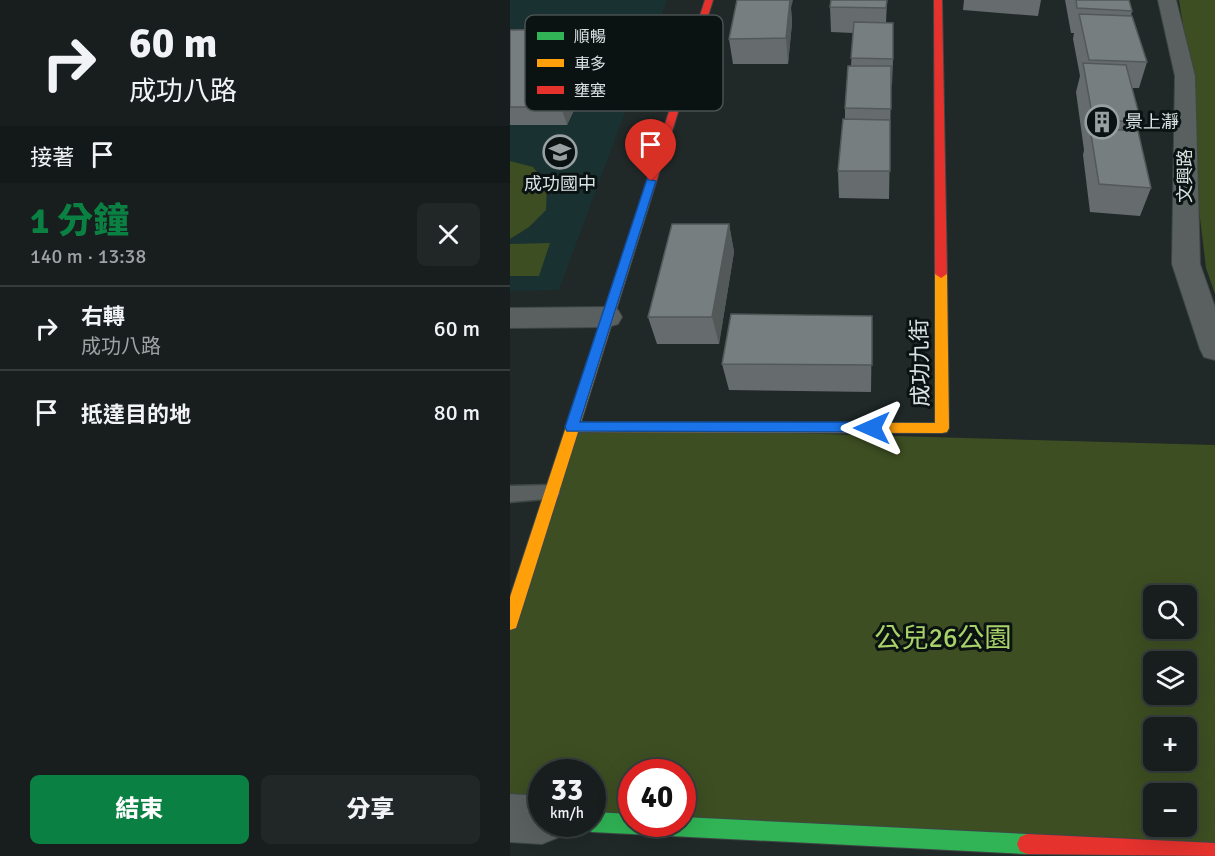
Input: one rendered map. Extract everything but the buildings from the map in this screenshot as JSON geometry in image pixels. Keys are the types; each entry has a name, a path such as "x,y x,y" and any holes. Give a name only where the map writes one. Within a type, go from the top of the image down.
{"street":[{"path":"704,15 709,0"},
{"name":"成功九街","path":"572,427 942,428 938,0"},
{"name":"文興路","path":"1167,0 1185,76 1186,264 1215,349"},
{"path":"510,622 674,111"},
{"path":"510,318 608,317"},
{"path":"510,818 528,819"},
{"path":"606,823 1215,854"}],"lane":[{"path":"510,494 551,493"}],"shaded area":[{"name":"成功國中","path":"510,0 667,0 661,15 525,15 525,111 626,111 559,290 510,291"}],"green space":[{"path":"1179,0 1215,0 1215,294 1206,268 1194,168 1194,93"},
{"path":"510,161 533,167 547,185 546,210 529,227 510,239"},
{"path":"550,243 539,276 510,276 510,244"},
{"name":"公兒26公園","path":"572,427 1215,445 1215,853 696,827 696,759 618,759 618,823 606,823 606,759 528,759 528,819 510,818 510,622"}],"traffic: fast":[{"path":"606,823 1027,844"}],"traffic: slow":[{"path":"510,622 644,205"},
{"path":"572,427 942,428 941,274"}],"traffic: jam":[{"path":"704,15 709,0"},
{"path":"938,0 941,274"},
{"path":"644,205 674,111"},
{"path":"1027,844 1215,853"}],"place":[{"name":"景上瀞","path":"1102,122"},
{"name":"成功國中","path":"560,152"}],"route":[{"path":"651,181 572,427 872,428"}]}
